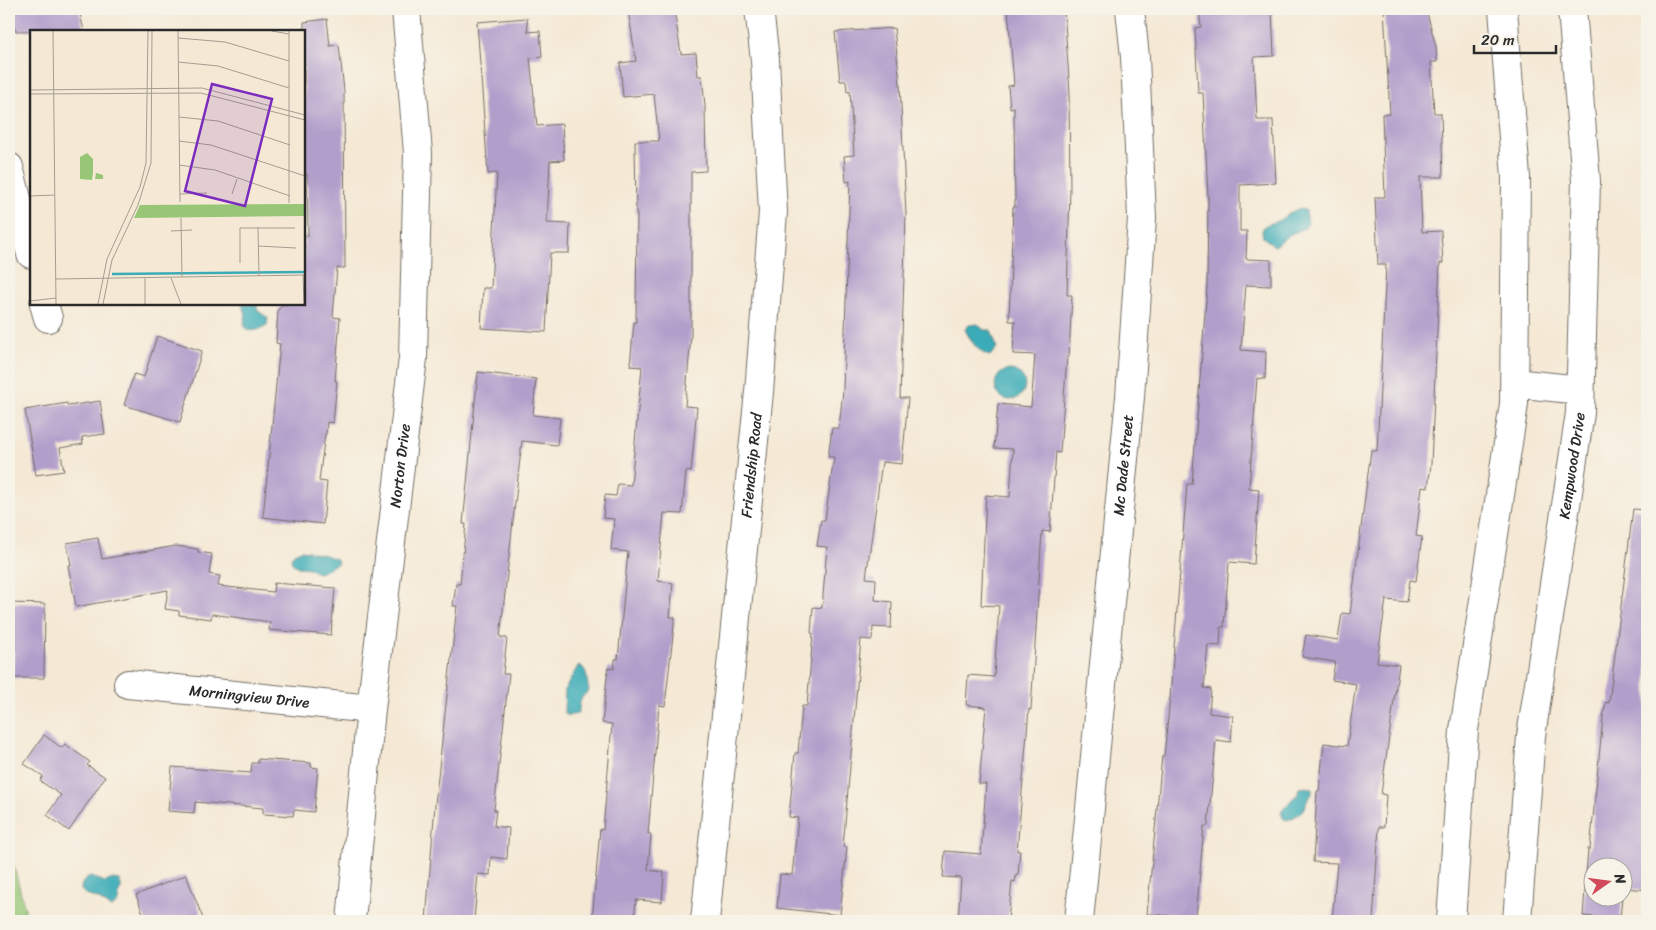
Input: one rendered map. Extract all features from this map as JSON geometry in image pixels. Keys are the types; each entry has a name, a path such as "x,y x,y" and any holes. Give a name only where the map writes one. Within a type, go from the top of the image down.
{"street":[{"name":"Norton Drive","path":"352,921 371,709 413,358 418,153 406,9"},
{"name":"Friendship Road","path":"705,921 759,392 773,212 765,60 759,9"},
{"name":"Mc Dade Street","path":"1079,921 1130,397 1142,218 1135,57 1130,9"},
{"path":"1451,921 1464,730 1514,404 1516,177 1503,9"},
{"name":"Kempwood Drive","path":"1517,921 1531,736 1580,413 1586,181 1572,9"},
{"path":"9,167 30,250"},
{"path":"1515,383 1580,390"},
{"name":"Morningview Drive","path":"128,684 371,709"}],"green space":[{"path":"9,847 28,921 9,921"}],"water":[{"path":"1300,208 1306,211 1308,223 1305,228 1291,234 1274,246 1263,237 1262,231 1264,226 1282,219 1287,214"},
{"path":"242,305 257,305 257,310 268,318 267,325 258,330 247,330 244,324 246,313"},
{"path":"978,324 984,330 991,330 997,348 990,356 978,349 965,329 969,325"},
{"path":"1010,370 1021,374 1025,385 1021,396 1010,400 999,396 995,385 999,374"},
{"path":"301,550 337,559 338,563 320,573 310,568 298,567 292,563 291,557 294,553"},
{"path":"578,666 582,667 586,672 589,690 582,699 578,712 566,715 564,712 565,689"},
{"path":"1302,787 1312,788 1312,794 1300,813 1286,820 1281,812 1298,795 1298,790"},
{"path":"91,877 105,882 113,879 119,880 121,888 116,905 111,908 98,899 86,895 81,890 83,882"}],"building":[{"path":"10,9 79,9 84,30 30,30 15,31"},
{"path":"628,9 674,9 681,54 696,53 698,76 702,76 705,106 706,171 691,172 691,335 685,406 697,407 691,472 686,471 682,514 664,513 658,581 673,583 670,617 675,617 665,706 659,705 648,834 651,834 648,870 664,872 662,902 636,900 634,921 592,921 600,829 603,830 612,724 602,723 608,668 614,669 615,659 618,659 628,552 611,550 614,519 603,518 605,495 616,496 618,484 631,485 642,367 630,366 634,322 636,322 637,214 635,141 659,141 654,94 623,97 620,63 636,61"},
{"path":"1008,9 1064,9 1070,93 1067,295 1072,295 1069,357 1067,357 1060,453 1056,452 1050,532 1042,531 1031,710 1029,709 1017,851 1020,851 1018,875 1016,875 1015,882 1012,881 1008,921 958,921 961,878 943,877 945,851 981,854 986,784 979,784 986,707 966,705 968,675 994,677 999,606 981,605 986,495 1010,497 1013,449 994,448 998,404 1031,407 1035,355 1013,354 1015,321 1009,321 1013,207 1015,207 1014,107 1010,108 1008,86 1014,85"},
{"path":"1199,9 1272,9 1274,56 1254,57 1257,120 1273,120 1276,183 1240,185 1240,231 1247,231 1246,259 1271,260 1271,286 1246,285 1241,350 1266,352 1265,379 1257,378 1249,488 1259,489 1254,564 1229,562 1224,627 1221,627 1220,646 1208,645 1204,688 1211,689 1209,713 1233,716 1231,742 1216,740 1208,826 1204,826 1196,918 1147,914 1162,756 1164,756 1170,698 1187,484 1192,484 1207,287 1208,197 1203,93 1198,93 1195,28 1201,27"},
{"path":"1384,9 1426,9 1436,47 1437,62 1431,62 1434,113 1441,113 1443,177 1420,177 1422,232 1441,231 1443,263 1440,263 1431,464 1428,488 1422,487 1416,536 1422,537 1416,581 1410,580 1407,602 1386,600 1377,662 1399,665 1381,794 1386,795 1384,827 1379,827 1373,921 1332,921 1337,863 1313,862 1317,791 1319,791 1324,743 1347,746 1356,684 1332,680 1335,662 1302,657 1306,635 1338,640 1342,613 1350,614 1371,450 1377,451 1386,265 1378,265 1375,197 1385,197 1382,114 1390,114"},
{"path":"527,18 528,32 540,31 542,57 530,58 537,126 562,124 564,160 550,161 547,223 570,224 569,253 550,253 546,332 481,328 483,288 491,288 497,173 488,174 477,22"},
{"path":"327,19 330,46 339,45 344,91 345,268 337,268 333,317 340,318 335,381 337,381 333,423 327,422 319,481 327,482 323,524 263,517 280,344 276,343 278,310 282,305 305,305 305,236 308,236 307,174 305,174 304,22"},
{"path":"894,28 900,83 906,215 900,398 908,398 902,464 882,462 866,578 876,579 875,600 892,602 891,628 873,627 872,640 861,639 843,847 847,847 840,915 777,908 780,874 792,875 798,818 789,817 795,753 798,753 802,706 807,706 813,634 811,633 813,607 822,608 827,547 817,546 821,520 825,520 834,457 828,457 832,428 839,428 843,390 850,181 846,182 844,156 854,155 850,91 847,92 846,81 840,81 835,32"},
{"path":"157,336 202,351 180,422 124,405 134,374 144,377"},
{"path":"478,372 536,379 533,415 560,418 557,445 522,441 500,637 507,638 503,674 509,674 494,810 496,810 494,826 509,828 507,859 491,857 490,875 478,874 474,921 426,921 435,804 457,606 453,606 456,584 460,584 466,524 463,524"},
{"path":"100,401 105,434 82,437 83,444 60,448 64,471 36,475 25,410 67,403 68,406"},
{"path":"1633,509 1647,510 1647,890 1634,889 1634,858 1587,858 1588,849 1590,849 1603,717 1606,702 1609,703"},
{"path":"98,538 102,559 176,546 198,549 198,552 212,554 209,574 220,576 218,586 273,592 274,583 335,588 331,635 269,630 270,622 212,614 211,619 179,615 179,611 165,609 168,590 76,607 68,565 71,565 67,543"},
{"path":"9,603 45,604 44,678 13,678 14,651 9,651"},
{"path":"44,735 62,748 65,744 90,762 87,765 105,777 69,831 47,815 61,795 40,781 43,776 24,764"},
{"path":"258,759 311,763 311,767 318,768 314,812 294,810 293,816 263,814 263,808 195,802 194,813 168,811 172,767 251,773 252,763 258,763"},
{"path":"186,875 204,921 146,921 136,895"},
{"path":"1584,903 1584,908 1621,908 1620,919 1583,916"}]}
